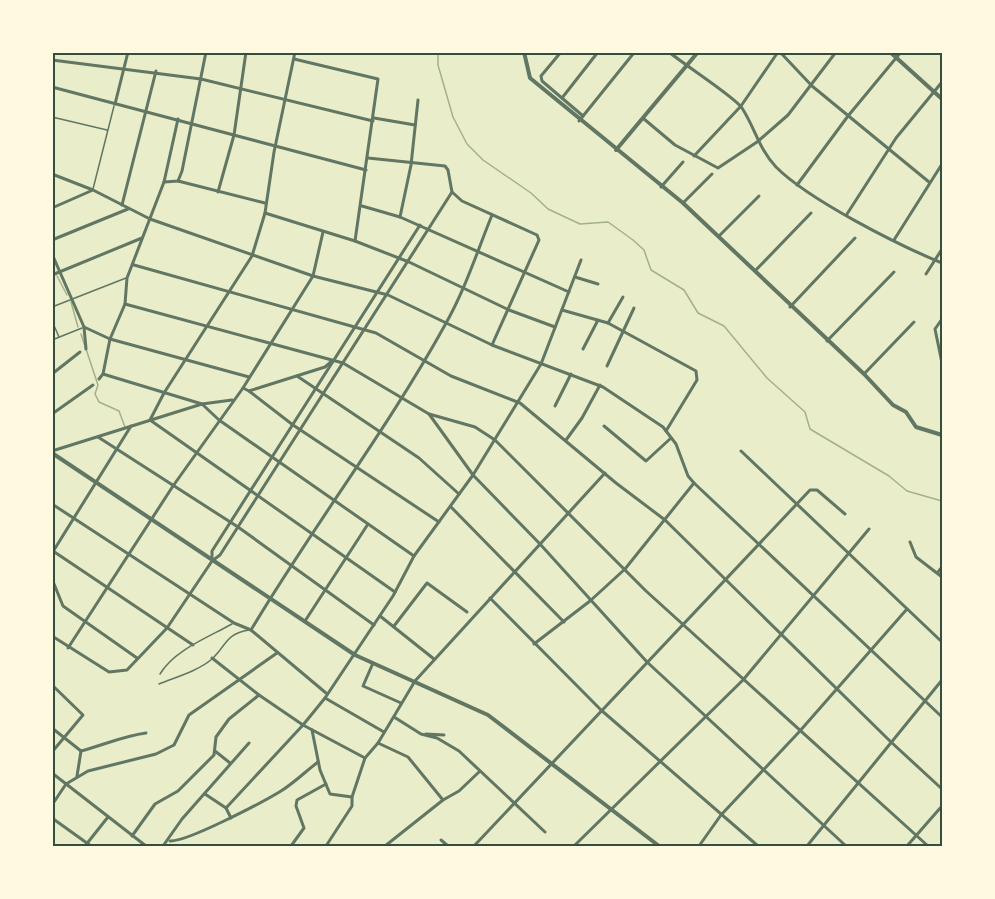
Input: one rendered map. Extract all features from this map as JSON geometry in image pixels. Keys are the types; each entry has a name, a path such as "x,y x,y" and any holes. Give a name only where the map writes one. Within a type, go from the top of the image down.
{"street":[{"path":"115,104 128,52"},
{"path":"178,181 206,52"},
{"path":"218,192 234,135 246,52"},
{"path":"150,420 164,393 252,256 265,213 275,147 295,52"},
{"path":"524,52 530,78 579,121 682,203 790,307 864,374 893,405 906,412 916,427 942,435"},
{"path":"561,52 541,76 542,81 583,116"},
{"path":"562,98 598,52"},
{"path":"669,52 741,106 757,142 776,166 797,185 894,240 942,263"},
{"path":"616,150 698,52"},
{"path":"694,156 741,106 779,52 812,86 929,182"},
{"path":"644,119 675,145 718,168 757,142 788,115 836,52"},
{"path":"890,52 942,99"},
{"path":"797,185 848,116 901,52"},
{"path":"579,121 633,54"},
{"path":"294,59 375,77 378,84 362,206 355,241"},
{"path":"52,60 156,71 201,79 285,102 374,120 415,125"},
{"path":"122,205 156,71"},
{"path":"847,214 889,151 942,82"},
{"path":"52,87 366,170"},
{"path":"400,217 411,165 418,100"},
{"path":"99,379 103,374 110,339 125,304 127,278 134,265 164,182 178,119"},
{"path":"368,158 411,165 447,167 452,192 462,201 539,237 492,345"},
{"path":"661,187 683,162"},
{"path":"894,240 942,164"},
{"path":"52,174 93,189 150,219 252,256 313,276 388,295 492,345 600,385 666,431 688,476 694,483 942,717"},
{"path":"682,203 712,174"},
{"path":"164,182 178,181 265,203"},
{"path":"52,208 93,189"},
{"path":"52,636 109,672 127,670 167,628 212,561 220,555 452,192"},
{"path":"718,238 759,196"},
{"path":"362,206 420,225 477,253 569,292"},
{"path":"52,240 129,209"},
{"path":"265,213 355,241 409,262 509,310 555,327"},
{"path":"754,273 811,213"},
{"path":"251,630 424,362 464,289 492,215"},
{"path":"212,561 212,551 420,225"},
{"path":"68,648 173,486 243,388 313,276 322,232"},
{"path":"52,275 142,238"},
{"path":"790,307 855,238"},
{"path":"927,274 942,249"},
{"path":"52,254 84,327 86,349"},
{"path":"226,808 303,725 326,696 380,616 414,556 451,507 520,403 541,364 581,260"},
{"path":"134,265 356,326 387,338 451,376 520,403 665,520 891,742 942,789"},
{"path":"827,341 894,272"},
{"path":"575,277 598,284"},
{"path":"608,323 623,297"},
{"path":"125,304 344,363 403,396 429,414 476,427 495,440 625,569 799,732 928,846"},
{"path":"607,366 634,308"},
{"path":"562,310 608,323 696,371 697,380 666,431"},
{"path":"942,319 936,325 942,363"},
{"path":"583,349 598,320"},
{"path":"864,374 914,322"},
{"path":"84,327 110,339 249,377"},
{"path":"52,374 80,352"},
{"path":"249,391 325,367 333,361"},
{"path":"103,374 202,404 219,420 414,556"},
{"path":"555,406 571,374"},
{"path":"297,376 419,458 459,494"},
{"path":"52,414 93,385"},
{"path":"566,440 582,418 600,385"},
{"path":"243,388 293,425 439,522"},
{"path":"52,452 202,404 234,400"},
{"path":"429,414 473,475 540,544 647,662 846,846"},
{"path":"150,420 395,592"},
{"path":"131,426 53,551 193,645"},
{"path":"604,426 646,461 671,438"},
{"path":"98,437 238,527 374,625"},
{"path":"741,451 942,642"},
{"path":"52,452 354,655 488,715 659,846"},
{"path":"326,846 352,806 352,797 365,758 378,743 415,681 605,473"},
{"path":"534,644 590,601 625,569 694,483"},
{"path":"474,846 813,489 845,514"},
{"path":"52,504 234,623 251,630 326,696 384,732"},
{"path":"451,507 516,570 564,622"},
{"path":"304,623 368,524"},
{"path":"574,846 743,680 869,530"},
{"path":"909,542 916,557 942,577"},
{"path":"938,572 942,567"},
{"path":"52,579 63,606 137,658"},
{"path":"394,626 427,583 467,612"},
{"path":"490,598 601,710 758,846"},
{"path":"699,846 721,814 799,732 907,609"},
{"path":"380,616 434,659"},
{"path":"52,806 66,784 77,776 127,760 156,754 174,745 189,715 277,652"},
{"path":"212,658 259,696 303,725 365,758"},
{"path":"373,663 363,686 401,703"},
{"path":"807,846 942,680"},
{"path":"52,685 81,711 81,719 52,752"},
{"path":"230,764 215,751 214,739 229,719 259,696"},
{"path":"394,717 421,734 437,738 459,752 545,832"},
{"path":"52,729 81,751"},
{"path":"312,729 318,762 326,784 334,796 352,797"},
{"path":"81,751 109,744 121,736 146,733"},
{"path":"421,734 444,735"},
{"path":"170,841 173,830 249,743"},
{"path":"378,743 408,757 443,800"},
{"path":"77,776 81,751"},
{"path":"132,836 155,804 178,791 215,751"},
{"path":"163,846 170,841 177,841 231,818 281,791 318,762"},
{"path":"387,846 443,800 459,791 479,772"},
{"path":"52,773 145,846"},
{"path":"291,846 304,828 296,806 297,800 326,784"},
{"path":"205,794 226,808 231,818"},
{"path":"907,846 942,806"},
{"path":"86,845 108,817"},
{"path":"52,818 86,845 91,846"},
{"path":"441,840 448,846"}],"lane":[{"path":"93,189 115,104"},
{"path":"52,117 107,130"},
{"path":"52,307 127,278"},
{"path":"52,321 59,338"},
{"path":"52,340 84,327"},
{"path":"160,674 164,668 193,645 234,623"},
{"path":"159,684 212,658 225,640 251,630"}],"waterway":[{"path":"438,52 438,65 453,117 467,144 483,160 531,193 548,209 580,224 608,222 633,240 644,250 651,270 684,290 698,313 724,326 767,378 805,412 810,429 889,476 907,491 942,501"},
{"path":"52,265 54,269"},
{"path":"57,276 67,295"},
{"path":"71,302 78,327"},
{"path":"81,334 98,385 95,394 99,402 119,411 125,427"}]}
